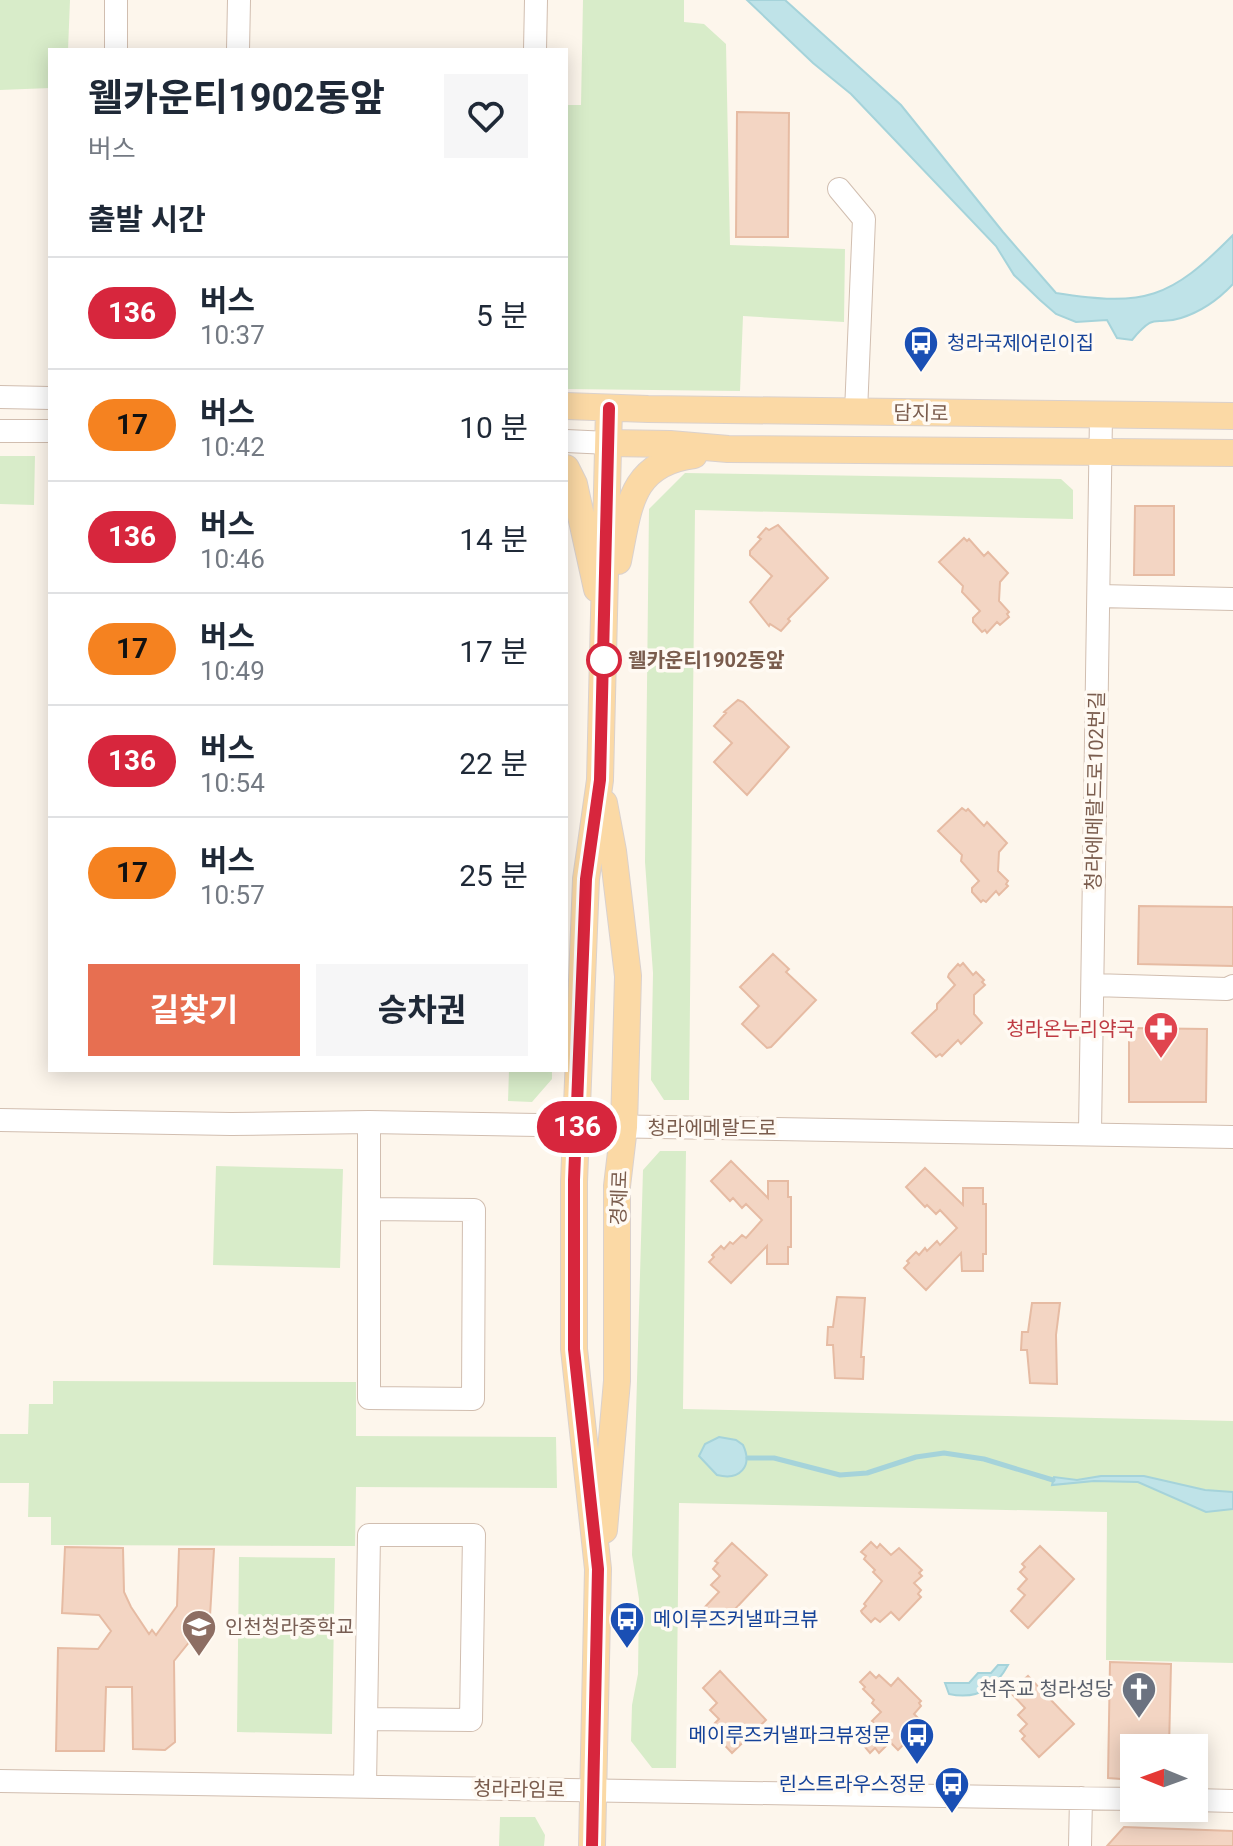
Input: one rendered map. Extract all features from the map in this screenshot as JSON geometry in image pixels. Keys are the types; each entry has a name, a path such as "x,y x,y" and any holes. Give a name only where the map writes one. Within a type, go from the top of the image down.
{"main road":[{"name":"담지로","path":"568,406 1233,416"},
{"name":"경제로","path":"592,1846 598,1569 574,1349 574,1180 586,879 600,780 609,408"},
{"path":"609,443 728,449 1233,453"},
{"path":"606,623 624,533 639,484 656,466 672,458 728,449"},
{"path":"568,472 574,484 606,623"},
{"name":"경제로","path":"598,1569 607,1514 617,1381 617,1186 624,1127 628,976 613,851 600,780"}],"street":[{"path":"116,0 116,48"},
{"path":"238,48 239,0"},
{"path":"535,48 536,0"},
{"path":"839,189 864,219 856,412"},
{"path":"0,397 48,398"},
{"name":"청라에메랄드로102번길","path":"1090,1132 1101,415"},
{"path":"0,431 48,431"},
{"path":"568,441 609,443"},
{"path":"1099,596 1233,599"},
{"path":"1093,985 1227,989 1233,986"},
{"name":"청라에메랄드로","path":"0,1120 231,1124 369,1122 1090,1132 1233,1137"},
{"path":"369,1122 369,1209 369,1398 473,1399 474,1210 369,1209"},
{"path":"365,1786 369,1535 474,1535 471,1720 367,1719"},
{"name":"청라라임로","path":"0,1781 1120,1799"},
{"path":"1080,1846 1081,1798"},
{"path":"1208,1800 1233,1801"}],"green space":[{"path":"0,0 70,0 68,48 48,48 48,88 0,90"},
{"path":"583,0 684,0 684,22 704,24 726,44 730,245 845,249 844,322 743,316 740,391 568,389 568,105 581,105"},
{"path":"0,456 35,456 34,505 0,504"},
{"path":"685,473 1061,479 1073,490 1073,519 695,510 689,1100 664,1100 651,1080 653,973 645,862 649,509"},
{"path":"509,1072 552,1072 552,1079 532,1102 508,1101"},
{"path":"660,1151 686,1151 683,1409 1233,1421 1233,1663 1106,1660 1107,1512 679,1503 676,1768 652,1768 631,1741 632,1705 638,1674 639,1599 632,1555 643,1170"},
{"path":"216,1166 343,1169 340,1268 213,1265"},
{"path":"53,1381 356,1382 356,1436 556,1437 557,1488 356,1487 355,1546 51,1545 51,1517 28,1517 29,1483 0,1483 0,1434 28,1434 29,1404 53,1404"},
{"path":"239,1557 335,1558 332,1734 237,1732"},
{"path":"500,1817 535,1817 545,1835 544,1846 499,1846"}],"water":[{"path":"747,0 785,0 901,105 1056,293 1112,299 1154,293 1191,273 1233,235 1233,284 1202,309 1181,318 1151,322 1132,340 1117,338 1107,320 1076,322 1056,314 1014,275 996,246 851,94 813,63"},
{"path":"719,1437 736,1440 743,1445 745,1465 738,1474 717,1475 699,1456 705,1444"},
{"path":"1101,1476 1144,1476 1205,1490 1233,1492 1233,1509 1206,1512 1138,1482 1094,1481 1052,1485 1054,1477 1077,1480"},
{"path":"998,1665 1008,1665 984,1691 968,1695 949,1694 945,1683 969,1683 978,1673 991,1673"}],"building":[{"path":"737,112 789,113 788,237 736,237"},
{"path":"1135,506 1174,506 1174,575 1134,575"},
{"path":"778,525 828,578 788,619 790,621 781,631 769,626 750,602 772,576 750,555 750,551 766,528 769,530"},
{"path":"964,538 969,539 984,556 988,552 1008,573 1000,582 999,601 1009,612 1009,617 1000,625 997,622 987,633 973,622 980,611 962,592 963,586 939,562"},
{"path":"738,700 789,747 747,795 714,762 732,743 714,726"},
{"path":"962,808 968,809 984,826 987,822 1007,843 999,852 998,871 1008,881 1008,886 999,895 996,891 986,902 981,902 972,892 979,881 961,861 962,855 938,831"},
{"path":"1139,906 1233,907 1233,966 1138,964"},
{"path":"773,954 789,969 786,972 816,1000 767,1048 742,1024 759,1006 740,987"},
{"path":"963,963 973,975 976,972 984,980 985,985 974,995 974,1014 982,1023 961,1044 958,1040 942,1056 936,1057 912,1033 937,1009 937,1004 955,985 949,974"},
{"path":"1129,1028 1207,1029 1206,1102 1129,1102"},
{"path":"731,1161 768,1198 768,1181 788,1181 791,1247 788,1247 788,1264 767,1264 767,1246 731,1283 709,1262 714,1257 712,1255 721,1246 724,1249 730,1242 733,1244 742,1235 746,1238 762,1220 746,1204 742,1208 733,1198 730,1201 711,1181"},
{"path":"925,1168 963,1205 963,1188 983,1188 983,1204 986,1204 983,1271 962,1271 961,1253 926,1290 904,1268 909,1263 907,1261 916,1252 919,1255 925,1248 927,1251 937,1241 940,1245 957,1228 940,1210 936,1214 927,1205 925,1207 906,1187"},
{"path":"837,1297 865,1298 861,1357 864,1357 863,1379 835,1378 833,1345 827,1345 828,1327 833,1327"},
{"path":"1032,1303 1060,1303 1056,1335 1057,1384 1030,1383 1027,1350 1021,1350 1022,1332 1028,1332"},
{"path":"871,1542 877,1548 880,1544 891,1555 899,1548 922,1570 919,1573 922,1576 914,1583 921,1590 918,1594 921,1597 899,1620 891,1612 880,1622 875,1618 871,1622 861,1611 882,1581 861,1552"},
{"path":"732,1543 767,1575 721,1624 704,1608 719,1592 711,1585 720,1576 713,1569 718,1563 715,1561"},
{"path":"1040,1546 1074,1579 1028,1628 1011,1611 1025,1595 1018,1589 1027,1579 1020,1572 1025,1567 1022,1564"},
{"name":"인천청라중학교","path":"65,1547 123,1548 124,1592 149,1634 152,1630 156,1635 177,1606 179,1549 214,1549 210,1616 174,1661 175,1742 165,1750 133,1749 132,1687 106,1687 104,1751 56,1751 58,1648 98,1649 111,1631 99,1615 62,1613"},
{"name":"천주교 청라성당","path":"1110,1662 1171,1664 1169,1734 1120,1734 1120,1779 1108,1778"},
{"path":"720,1671 766,1720 732,1753 714,1734 717,1732 712,1726 719,1719 710,1710 717,1703 703,1688"},
{"path":"870,1672 876,1678 879,1675 891,1686 898,1678 921,1701 914,1714 921,1721 918,1724 921,1727 898,1750 890,1742 879,1753 875,1748 870,1753 860,1741 881,1712 860,1682"},
{"path":"1028,1676 1074,1724 1039,1757 1022,1739 1025,1736 1020,1731 1027,1724 1018,1715 1025,1708 1010,1692"},
{"path":"1124,1827 1233,1831 1233,1846 1107,1846"}],"waterway":[{"path":"748,1458 774,1458 840,1475 867,1473 916,1457 944,1453 984,1459 1053,1480"}],"bus line":[{"name":"136","path":"592,1846 598,1569 574,1349 574,1180 586,879 600,780 609,408"}],"place":[{"name":"청라국제어린이집","path":"921,374"},
{"name":"웰카운티1902동앞","path":"604,660"},
{"name":"청라온누리약국","path":"1161,1060"},
{"name":"메이루즈커낼파크뷰","path":"627,1650"},
{"name":"인천청라중학교","path":"199,1658"},
{"name":"천주교 청라성당","path":"1139,1720"},
{"name":"메이루즈커낼파크뷰정문","path":"917,1766"},
{"name":"린스트라우스정문","path":"952,1815"}]}
